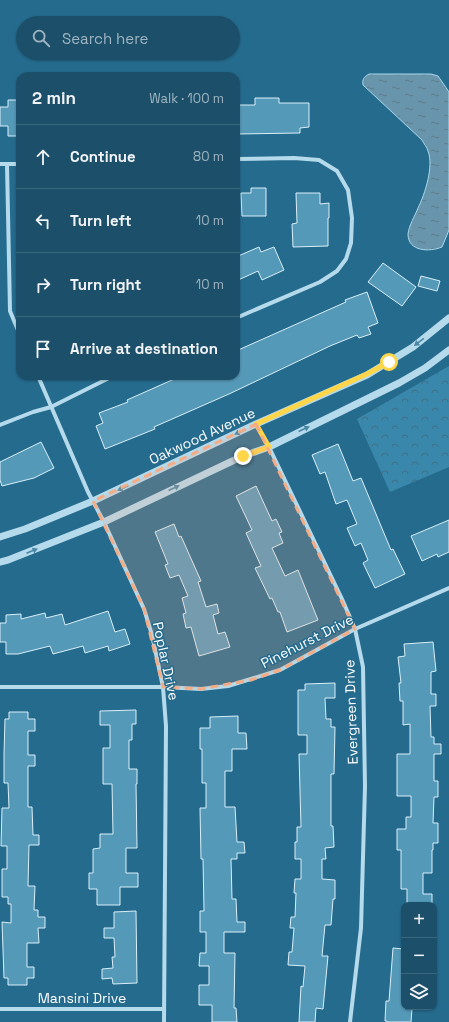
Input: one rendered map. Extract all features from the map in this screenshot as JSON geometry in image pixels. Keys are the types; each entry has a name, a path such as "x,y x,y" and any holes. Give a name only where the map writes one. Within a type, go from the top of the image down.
{"street":[{"path":"240,159 294,158 319,160 337,171 348,190 352,218 351,243 346,259 337,271 320,282 240,316"},
{"path":"0,164 16,164"},
{"path":"7,164 10,311 16,325"},
{"name":"Oakwood Avenue","path":"0,537 25,529 93,501 256,424 367,374 413,347 449,318"},
{"path":"0,562 104,522 243,456 269,447 399,383 425,368 449,350"},
{"name":"Poplar Drive","path":"40,380 93,501 144,609 152,635 163,686 166,726 164,1022"},
{"path":"0,425 33,412 51,407 105,380"},
{"name":"Evergreen Drive","path":"256,424 269,447 355,628 363,667 365,786 361,928 350,1022"},
{"name":"Pinehurst Drive","path":"0,687 163,686 201,689 228,686 280,670 355,628 449,588"},
{"name":"Mansini Drive","path":"0,1009 164,1009"}],"highlighted area":[{"path":"256,424 355,629 280,670 251,680 201,689 163,687 144,609 93,501"}],"green space":[{"path":"449,366 449,467 390,492 357,419"}],"water":[{"path":"369,74 431,74 438,76 449,92 449,230 442,247 432,250 420,249 409,240 408,234 410,227 428,180 430,157 422,140 363,85 364,78"}],"building":[{"path":"255,98 279,98 279,103 309,103 309,127 300,128 300,133 240,134 240,105 255,105"},
{"path":"8,100 16,100 16,136 8,136 8,126 0,126 0,107 8,107"},
{"path":"251,188 266,188 266,216 242,216 241,193 251,193"},
{"path":"296,193 320,193 320,204 329,203 328,246 293,247 292,224 297,223"},
{"path":"259,247 261,252 274,247 284,270 262,280 258,271 240,279 240,255"},
{"path":"383,263 416,287 402,306 368,282"},
{"path":"421,276 440,281 437,291 418,286"},
{"path":"367,292 378,323 368,327 371,334 359,338 357,335 330,346 229,394 154,427 155,429 105,449 96,426 103,423 99,413 128,402 127,400 172,380 240,380 240,349 346,302 345,300"},
{"path":"41,442 54,468 34,478 2,486 0,480 0,462"},
{"path":"338,444 353,481 361,478 391,550 393,549 405,574 375,588 363,563 368,560 361,543 355,546 347,528 357,524 347,500 336,504 325,472 320,474 312,455"},
{"path":"256,486 272,521 276,519 282,532 279,533 283,543 272,548 285,576 298,570 318,620 287,632 280,612 278,612 272,598 270,599 255,568 261,566 246,533 252,530 236,496"},
{"path":"449,520 449,552 438,557 437,554 422,561 411,536"},
{"path":"174,524 201,581 198,582 206,607 217,604 219,613 213,615 218,634 225,632 230,647 199,656 191,627 186,628 183,614 186,613 182,598 188,596 179,575 170,578 165,565 168,564 155,532"},
{"path":"108,611 115,632 125,629 130,644 109,651 108,646 85,653 83,646 53,654 50,646 18,654 6,654 6,642 0,642 0,623 6,623 6,615 21,614 21,619 45,613 46,618 62,614 65,625"},
{"path":"433,642 436,671 431,672 431,694 436,694 436,706 430,706 431,737 434,737 434,744 441,744 441,754 434,754 434,781 438,781 438,797 434,797 433,823 438,823 438,843 433,843 432,873 423,873 423,894 432,894 432,902 407,902 407,889 401,889 401,850 397,850 397,829 406,829 406,817 411,817 411,796 397,796 397,754 410,754 410,724 403,725 403,701 400,701 399,683 401,683 398,657 405,656 404,644"},
{"path":"335,683 335,698 325,698 326,719 331,719 331,727 335,727 334,774 331,774 331,826 333,826 334,847 325,848 326,859 322,859 322,879 335,880 335,899 333,899 331,925 325,925 322,956 328,956 323,1009 316,1008 315,1022 299,1022 301,986 303,987 305,966 288,965 289,952 292,952 294,928 290,928 291,917 295,917 295,879 301,879 301,859 295,859 297,827 301,827 299,754 307,754 307,735 298,735 298,690 305,690 305,684"},
{"path":"136,710 136,724 132,724 132,740 129,740 129,769 137,769 137,848 126,848 126,873 138,873 138,887 120,887 120,905 97,905 97,889 89,889 89,873 93,873 93,849 100,848 100,834 113,834 112,784 103,784 103,748 110,748 110,725 100,725 100,711"},
{"path":"9,712 28,712 28,719 35,719 35,731 28,731 28,755 35,755 35,766 28,766 28,807 32,807 33,835 39,835 39,845 29,845 28,886 35,886 34,910 38,910 38,917 45,917 45,928 38,928 39,943 27,943 27,967 34,967 34,978 27,978 27,985 8,985 8,978 4,978 2,922 11,923 11,904 8,904 8,897 2,897 2,869 7,869 7,846 1,846 2,808 9,808 8,783 4,783 4,754 5,719 9,719"},
{"path":"238,716 238,733 246,733 247,749 232,749 232,771 225,771 225,807 235,807 237,842 244,842 245,853 237,853 237,859 231,859 232,899 236,899 237,922 245,922 245,932 224,932 224,953 235,953 234,1008 236,1008 237,1022 212,1022 212,1005 199,1005 199,985 209,985 209,966 199,966 200,953 206,953 206,932 200,932 200,911 204,911 200,808 206,808 206,783 202,783 202,749 200,749 200,728 210,728 210,717"},
{"path":"136,911 137,983 113,984 112,978 102,979 102,969 113,968 112,957 115,957 114,938 104,938 104,928 114,928 114,912"},
{"path":"393,948 401,949 401,1010 412,1010 411,1022 385,1021 386,1001 389,1001"}],"route":[{"path":"243,456 269,447 256,424 367,374 389,362"}]}
